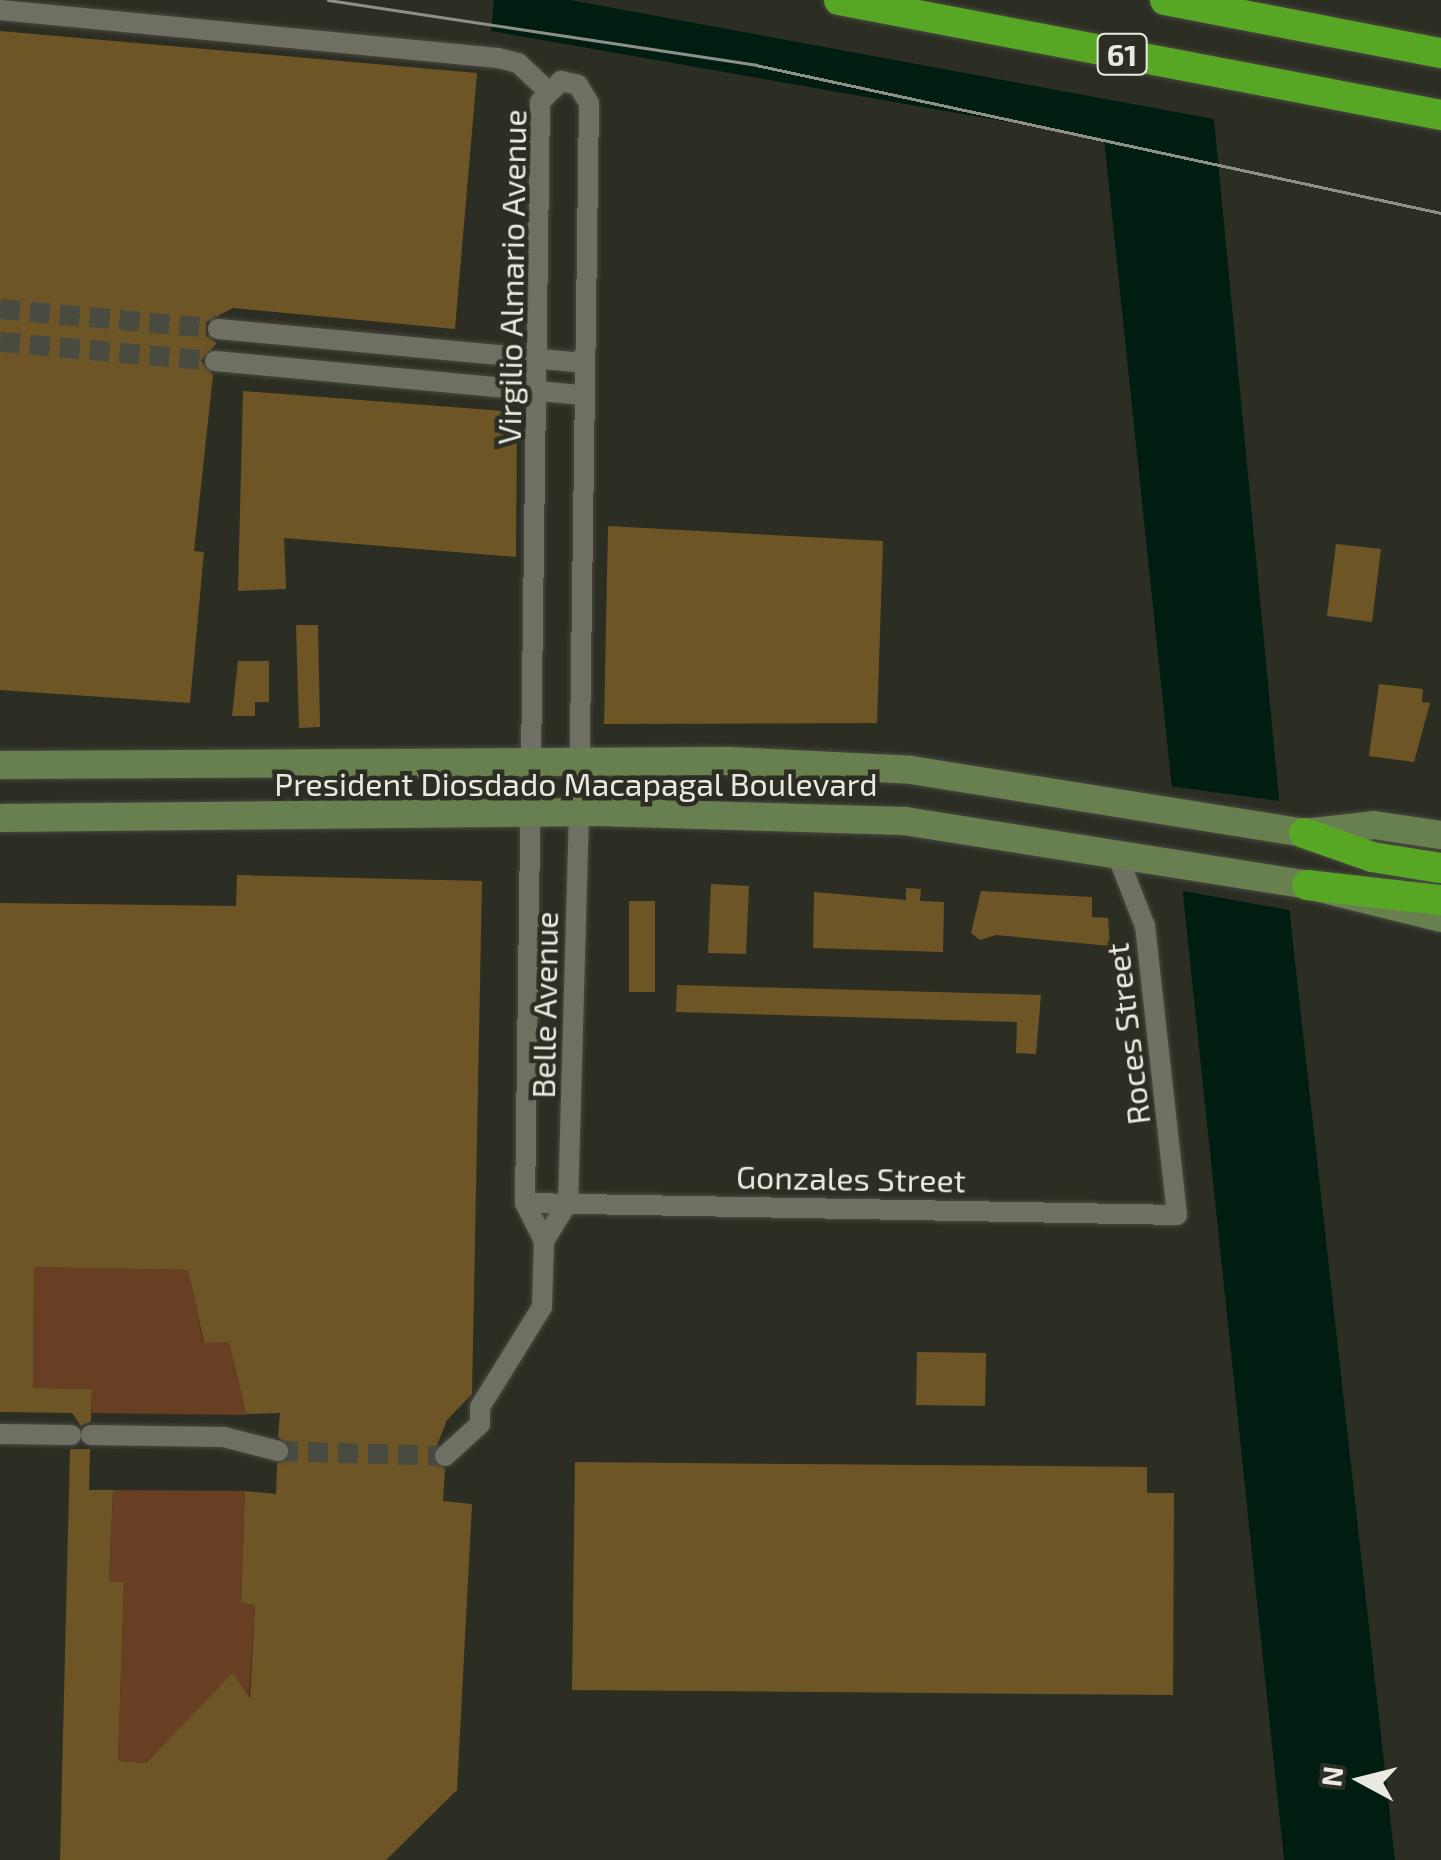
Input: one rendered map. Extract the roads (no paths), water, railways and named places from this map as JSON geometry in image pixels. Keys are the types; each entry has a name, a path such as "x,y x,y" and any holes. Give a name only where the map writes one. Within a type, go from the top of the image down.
{"highway":[{"name":"61","path":"839,0 1441,116"},
{"name":"61","path":"1165,0 1441,53"},
{"path":"1299,832 1372,857 1441,868"},
{"path":"1304,884 1365,888 1441,900"}],"main road":[{"name":"President Diosdado Macapagal Boulevard","path":"0,766 579,762 911,770 1299,832 1374,824 1441,835"},
{"name":"President Diosdado Macapagal Boulevard","path":"0,818 578,812 905,821 1304,884 1441,918"}],"street":[{"path":"0,10 498,58 518,62 546,88"},
{"name":"Virgilio Almario Avenue","path":"534,762 546,88 570,81 589,103 579,762"},
{"path":"218,329 583,363"},
{"path":"215,361 582,395"},
{"name":"Belle Avenue","path":"446,1456 480,1424 480,1407 542,1307 544,1242 525,1203 534,762"},
{"name":"Belle Avenue","path":"544,1242 568,1202 579,762"},
{"name":"Roces Street","path":"1116,852 1148,942 1176,1215"},
{"name":"Gonzales Street","path":"525,1203 1176,1215"},
{"path":"0,1434 224,1437 278,1451"}],"tunnel":[{"path":"0,309 218,329"},
{"path":"0,342 215,361"},
{"path":"278,1451 445,1456"}],"tram line":[{"path":"328,0 756,65 1441,213"}]}
